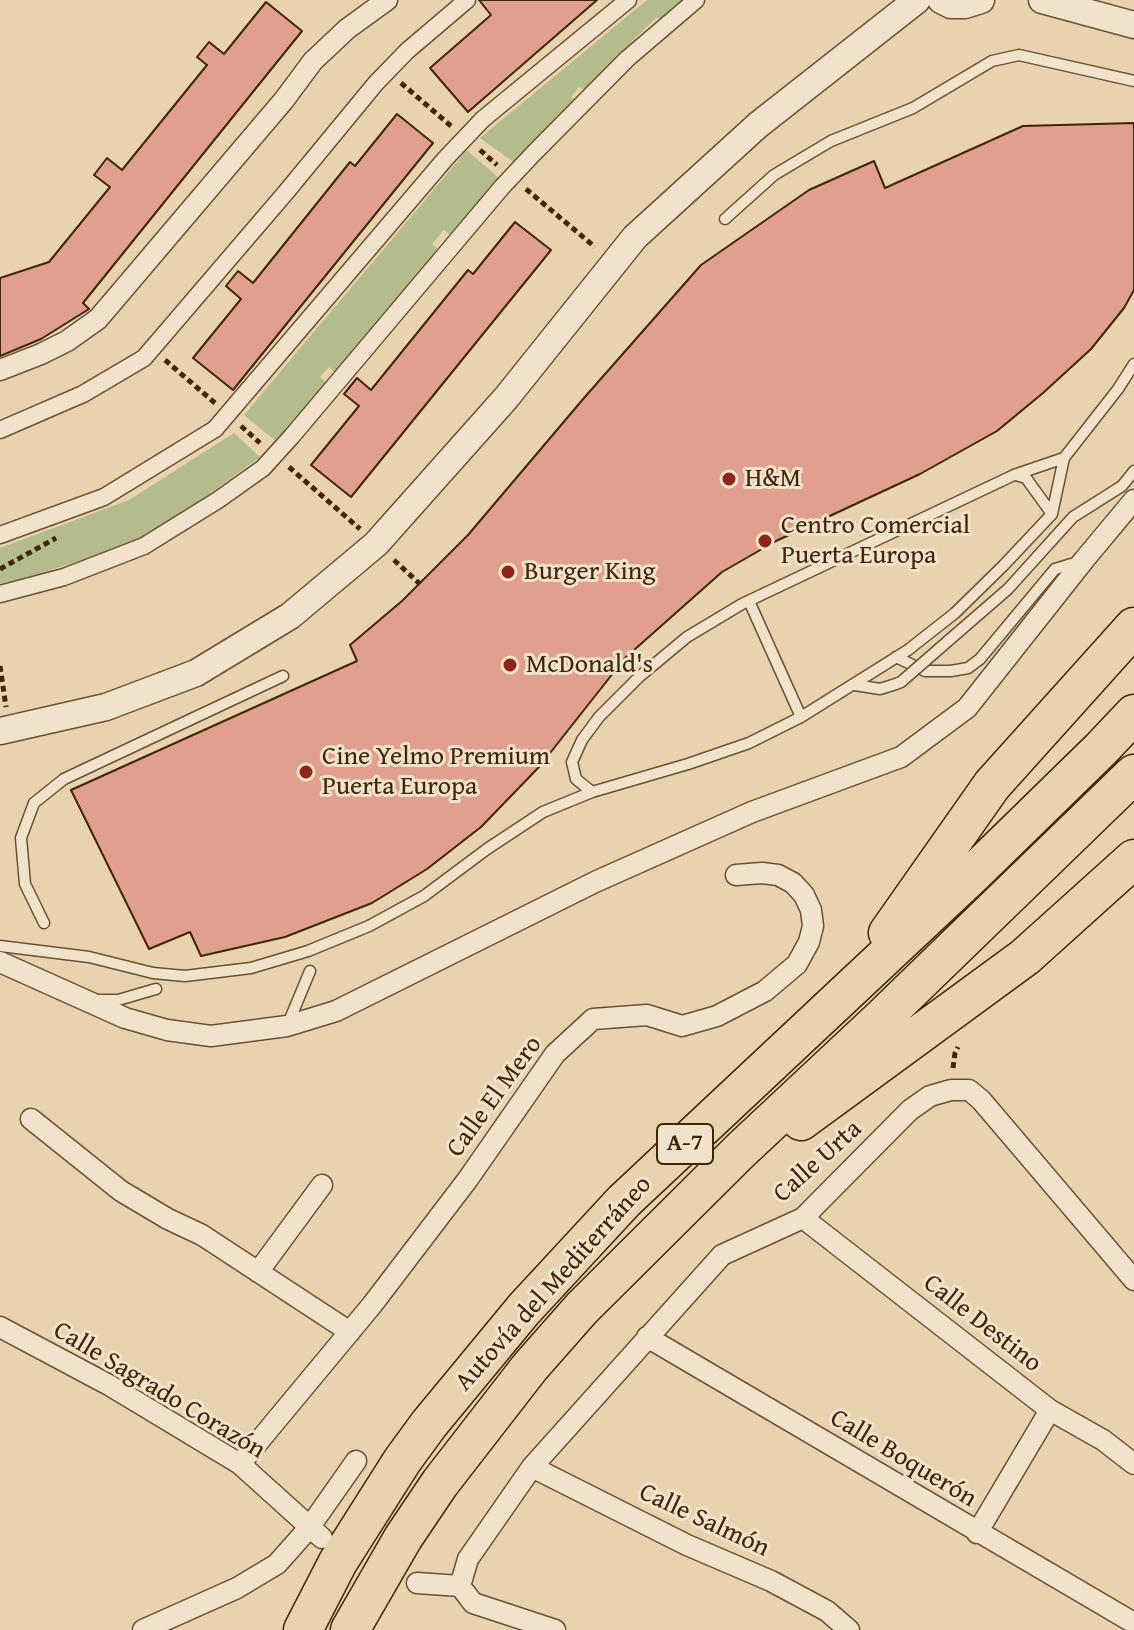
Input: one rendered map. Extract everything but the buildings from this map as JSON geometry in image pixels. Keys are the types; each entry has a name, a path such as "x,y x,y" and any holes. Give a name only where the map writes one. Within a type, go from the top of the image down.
{"highway":[{"path":"855,986 899,915 992,785 1134,627"},
{"name":"Autovía del Mediterráneo","path":"303,1630 338,1562 402,1461 524,1309 624,1201 855,986 1080,770 1134,714"},
{"name":"Autovía del Mediterráneo","path":"350,1630 403,1538 440,1483 530,1367 582,1308 741,1150 1134,774"},
{"path":"741,1150 771,1138 806,1118 950,1013 1025,957 1134,859"},
{"path":"359,1630 371,1591"}],"street":[{"path":"0,370 67,341 98,319 284,100 313,61 347,29 387,0"},
{"path":"0,430 83,394 144,358 376,83 407,51 467,0"},
{"path":"0,535 104,497 215,429 446,158 483,119 628,0"},
{"path":"0,594 64,577 144,546 263,468 512,177 627,59 696,0"},
{"path":"0,731 106,707 196,673 290,616 376,544 506,398 635,237 758,125 917,0"},
{"path":"941,0 951,5 981,0"},
{"path":"1042,0 1134,25"},
{"path":"0,962 125,1018 167,1030 211,1036 287,1026 336,1011 595,882 752,812 901,757 967,708 1134,500"},
{"name":"Calle El Mero","path":"240,1464 350,1332 468,1179 555,1054 593,1019 647,1015 682,1026 717,1016 765,991 797,964 809,942 813,926 811,910 804,895 793,883 778,875 736,875"},
{"name":"Calle Urta","path":"460,1586 468,1559 532,1467 722,1255 803,1218 910,1110 930,1096 951,1090 969,1090 981,1100 1134,1280"},
{"path":"31,1119 121,1191 202,1235 350,1332"},
{"path":"258,1272 322,1185"},
{"name":"Calle Destino","path":"803,1218 1050,1410 1103,1440 1134,1464"},
{"name":"Calle Sagrado Corazón","path":"2,1333 109,1385 240,1464 316,1533"},
{"name":"Calle Boquerón","path":"647,1337 1134,1623"},
{"path":"977,1533 1050,1410"},
{"path":"143,1630 237,1588 277,1564 316,1533 356,1461"},
{"name":"Calle Salmón","path":"532,1467 687,1545 771,1581 827,1611 849,1630"},
{"path":"417,1583 460,1586 473,1603 555,1630"}],"lane":[{"path":"725,219 774,175 831,141 913,108 992,61 1019,55 1134,81"},
{"path":"0,946 89,957 153,973 185,976 251,968 308,951 369,926 424,896 543,812 592,792 749,743 801,717 908,650 955,613 1003,566 1052,514 1064,458 1134,364"},
{"path":"592,792 576,779 572,762 582,740 599,717 639,677 687,637 749,601 1014,475 1064,458"},
{"path":"855,685 880,689 901,682 1008,589 1073,517 1122,486 1134,471"},
{"path":"1014,475 1026,478 1052,514"},
{"path":"896,657 925,671 968,668 980,659 1055,569 1084,560"},
{"path":"749,601 801,717"},
{"path":"44,923 25,884 22,854 21,838 34,803 64,779 283,676"},
{"path":"287,1026 310,971"},
{"path":"85,1000 118,1000 156,989"}],"path":[{"path":"388,71 435,112"},
{"path":"512,177 589,242"},
{"path":"152,349 201,391"},
{"path":"237,422 349,519"}],"green space":[{"path":"647,0 688,0 661,22 657,17 616,57 619,63 587,92 579,87 571,97 577,103 516,164 480,138"},
{"path":"467,150 500,179 451,236 444,230 432,244 439,250 336,373 329,367 320,377 328,384 278,443 244,415"},
{"path":"234,433 260,457 146,540 0,586 0,548 129,500"}],"place":[{"name":"H&M","path":"729,479"},
{"name":"Centro Comercial Puerta Europa","path":"765,541"},
{"name":"Burger King","path":"508,572"},
{"name":"McDonald's","path":"510,665"},
{"name":"Cine Yelmo Premium Puerta Europa","path":"306,772"}]}
